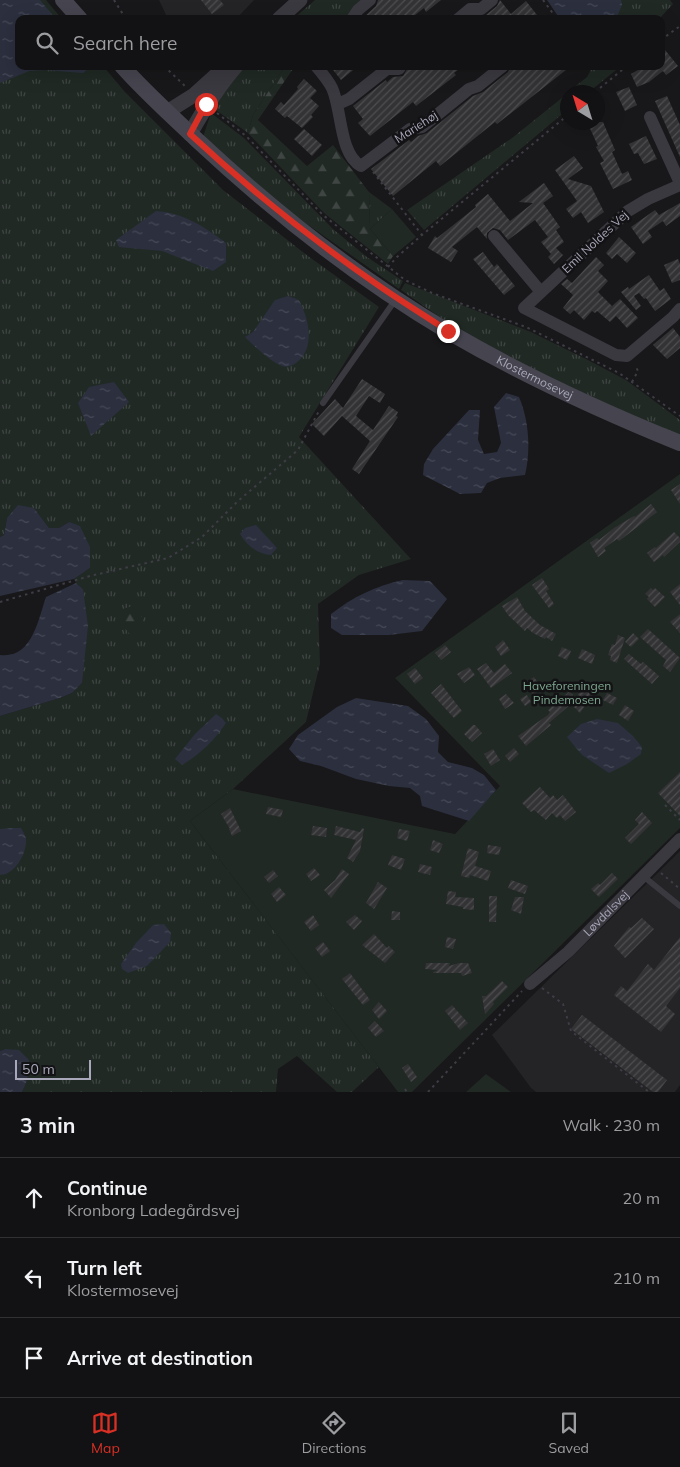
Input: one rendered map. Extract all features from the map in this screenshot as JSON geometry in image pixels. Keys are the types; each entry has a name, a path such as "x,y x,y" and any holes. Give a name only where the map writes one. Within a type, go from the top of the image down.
{"main road":[{"path":"63,0 76,15"},
{"name":"Klostermosevej","path":"126,70 190,134 275,209 397,298 448,331 535,378 629,423 680,443"}],"street":[{"path":"283,15 300,0"},
{"path":"355,15 370,0"},
{"path":"463,15 470,9 481,9 492,0"},
{"path":"167,112 194,95 222,70"},
{"path":"190,134 206,104 218,86 232,70"},
{"path":"320,70 332,88 338,104 343,134 355,163 361,166 366,164"},
{"path":"338,104 349,99 386,70"},
{"name":"Mariehøj","path":"366,164 410,129 422,127 469,89 478,86 497,70"},
{"name":"Emil Noldes Vej","path":"627,356 616,356 524,308 628,211 680,184 650,117"},
{"path":"494,236 541,292"},
{"path":"627,356 680,309"},
{"name":"Løvdalsvej","path":"530,984 568,952 680,839"}],"lane":[{"path":"323,403 397,298"},
{"path":"643,876 680,906"}],"path":[{"path":"114,0 123,15"},
{"path":"542,0 554,15"},
{"path":"665,37 680,26"},
{"path":"168,70 194,95"},
{"path":"604,85 622,70"},
{"path":"206,104 246,136 323,216 405,280 432,293 526,326 619,373 680,416"},
{"path":"388,267 396,257 422,235 560,122"},
{"path":"366,164 422,235"},
{"path":"627,356 638,371 632,382"},
{"path":"0,602 90,576 168,558 193,543 202,537 238,501 298,450 323,403"},
{"path":"665,805 680,820"},
{"path":"653,866 680,889"},
{"path":"428,1092 516,996 530,984 535,983 563,1004 571,1031 649,1092"}],"shaded area":[{"path":"159,0 254,0 240,15 166,15"},
{"path":"680,851 680,1085 675,1092 536,1092 531,1088 492,1035"}],"green space":[{"path":"0,0 46,0 59,15 15,15 15,70 106,70 125,92 223,190 308,256 379,307 299,437 411,559 359,575 318,604 320,664 306,722 233,789 190,821 379,1067 352,1092 337,1092 297,1056 278,1069 276,1092 22,1092 28,1076 29,1060 5,1049 0,1051 0,716 60,698 72,693 82,683 83,589 74,579 90,568 69,522 59,528 49,528 34,508 7,518 4,535 0,537"},
{"path":"315,0 362,0 351,15 298,15"},
{"path":"548,0 670,0 673,4 663,15 560,15"},
{"path":"242,70 282,70 253,115 248,133 213,108"},
{"path":"282,70 292,70 258,120 307,166 333,145 369,192 370,229 393,256 388,264 324,213 248,133 253,115"},
{"path":"591,70 616,70 598,85 577,85 587,77"},
{"path":"560,99 560,116 424,230 407,210 512,138"},
{"path":"211,113 244,138 333,229 367,257 403,281 399,289 290,212 203,137"},
{"path":"369,192 392,209 370,229"},
{"path":"392,209 416,237 393,256 370,229"},
{"path":"405,283 531,332 626,380 680,420 680,436 564,384 479,341 401,290"},
{"name":"Haveforeningen Pindemosen","path":"680,474 680,828 412,1092 398,1092 190,821 233,789 455,834 500,786 395,678"},
{"path":"132,606 142,617 143,626 137,634 130,634 118,621 120,610"},
{"path":"486,1074 511,1092 466,1092"}],"water":[{"path":"0,0 40,0 53,15 15,15 15,70 45,70 29,71 0,83"},
{"path":"547,0 621,0 622,5 618,15 557,15"},
{"path":"45,70 86,70 83,73"},
{"path":"156,211 185,218 202,226 218,237 226,243 226,262 213,271 162,251 119,247 116,240"},
{"path":"288,296 299,300 306,316 309,333 306,349 302,357 294,364 285,367 267,357 245,337 253,332 275,300"},
{"path":"114,382 129,402 91,436 78,403 89,387"},
{"path":"506,393 519,397 525,415 528,435 528,456 525,475 500,478 487,483 481,493 460,494 423,475 424,464 433,449 469,410 480,410 478,440 484,454 497,452 501,443 494,407"},
{"path":"18,505 34,508 49,528 59,528 69,522 80,526 90,547 90,568 74,579 0,596 0,537 4,535 7,518"},
{"path":"256,525 277,548 271,555 253,549 240,534 245,528"},
{"path":"403,580 430,581 447,599 422,631 389,635 342,635 331,628 331,614 339,608 356,597 374,589"},
{"path":"76,583 83,589 88,626 82,683 72,693 60,698 0,716 0,655 11,655 20,651 32,636 46,597"},
{"path":"356,698 408,706 426,719 439,736 438,752 448,762 472,768 484,775 496,790 469,821 422,806 420,796 410,788 356,779 321,766 300,761 289,749 298,735 337,707"},
{"path":"216,714 226,723 206,747 182,765 175,759 195,734"},
{"path":"597,719 618,723 642,747 641,754 609,773 582,755 567,737 581,724"},
{"path":"21,828 26,839 25,848 18,864 10,872 0,875 0,829"},
{"path":"164,924 171,933 170,942 147,966 128,973 122,969 121,964 136,943 153,925"},
{"path":"5,1049 19,1050 29,1060 28,1076 22,1092 0,1092 0,1051"}],"building":[{"path":"201,0 220,0 224,5 212,14"},
{"path":"378,0 441,0 426,12 424,8 415,15 366,15 376,6"},
{"path":"500,0 511,14 526,1 537,15 486,15 497,6"},
{"path":"665,50 678,66 666,75 663,71 649,82 637,87 631,74 638,70 665,70"},
{"path":"333,70 353,70 341,80"},
{"path":"407,70 458,70 454,73 456,75 416,106 413,102 370,136 358,123 363,119 353,106 386,80 387,82 393,77 403,76"},
{"path":"509,70 566,70 497,124 495,122 440,166 436,161 393,196 371,169 409,140 411,142 418,136 427,133 473,96 483,92"},
{"path":"304,79 317,91 310,98 319,106 311,115 313,117 302,128 287,116 285,118 275,109 281,102 284,105"},
{"path":"629,87 637,105 625,111 616,92"},
{"path":"667,96 680,125 680,157 655,101"},
{"path":"605,127 615,150 612,152 622,174 628,171 632,180 613,189 600,163 604,161 596,147 598,146 591,130 605,130"},
{"path":"304,129 322,145 312,156 294,139"},
{"path":"646,136 657,159 644,164 638,153 634,154 629,144"},
{"path":"574,156 583,168 568,179 591,186 604,212 588,223 581,212 573,218 566,209 577,201 555,170"},
{"path":"544,183 553,196 543,203 560,227 556,230 564,242 556,248 563,255 554,264 548,257 551,254 541,242 548,237 535,220 508,240 500,230 493,228 487,233 487,239 477,227 452,247 458,251 451,262 428,248 435,236 437,238 476,207 475,205 488,194 510,221 533,203 519,202"},
{"path":"680,203 680,216 666,226 663,221 648,231 652,237 643,244 631,227 655,210 659,215"},
{"path":"619,237 636,253 627,263 617,254 612,259 606,253"},
{"path":"483,252 494,267 497,264 515,286 504,295 473,259"},
{"path":"596,257 604,265 598,271 608,281 598,292 612,306 620,299 638,318 627,328 616,316 610,322 597,311 595,313 592,311 584,320 574,310 570,314 563,308 573,295 561,284 567,279 572,283"},
{"path":"678,259 680,264 680,280 672,283 664,265"},
{"path":"649,275 660,291 664,288 671,299 655,311 646,298 644,299 639,293 634,296 641,306 636,310 621,292 628,287 629,289"},
{"path":"673,328 680,337 680,348 667,359 653,345"},
{"path":"362,379 385,394 380,403 369,396 356,416 373,430 389,406 398,412 396,416 398,417 359,474 352,469 370,441 342,416 324,436 312,424 335,399 343,408"},
{"path":"680,484 680,504 671,490"},
{"path":"651,504 657,512 619,541 617,539 604,548 606,551 598,557 590,543 597,538 599,540 614,528 635,517"},
{"path":"674,532 680,538 680,542 664,557 663,555 654,562 647,553 656,548"},
{"path":"542,578 549,589 546,591 554,604 549,608 532,585"},
{"path":"680,584 680,605 670,592"},
{"path":"651,588 653,590 655,588 665,597 655,607 645,594"},
{"path":"517,597 525,611 540,625 556,634 552,641 533,633 527,628 525,631 508,615 502,606"},
{"path":"680,614 680,633 670,622"},
{"path":"648,629 680,658 670,672 663,666 666,660 640,637"},
{"path":"633,633 639,639 631,647 625,642"},
{"path":"618,635 625,638 617,663 610,660 611,656 608,655 612,644 615,645"},
{"path":"503,640 510,650 501,656 495,647"},
{"path":"445,645 451,652 441,660 435,653"},
{"path":"562,647 571,651 567,660 558,656"},
{"path":"582,649 595,655 592,664 578,658"},
{"path":"629,654 641,664 643,662 659,676 652,684 624,659"},
{"path":"486,663 494,673 505,664 512,673 491,688 477,669"},
{"path":"469,667 475,675 464,683 457,674"},
{"path":"415,668 423,678 415,684 407,674"},
{"path":"534,677 542,689 533,695 526,682"},
{"path":"441,684 462,711 454,718 431,693"},
{"path":"585,686 594,693 580,713 571,704 549,723 551,725 526,746 518,736 548,715 550,712 548,710 570,691 575,698"},
{"path":"607,693 617,698 613,705 603,700"},
{"path":"506,694 514,703 505,709 499,699"},
{"path":"527,695 531,702 525,706 520,699"},
{"path":"625,705 634,711 628,721 619,715"},
{"path":"473,725 482,733 472,742 464,734"},
{"path":"514,748 519,754 510,762 505,756"},
{"path":"493,749 500,760 491,766 484,754"},
{"path":"680,772 680,816 658,793"},
{"path":"540,787 550,798 553,795 557,800 563,795 576,812 565,821 560,815 557,818 552,813 546,820 534,810 531,812 522,803"},
{"path":"268,807 283,810 281,817 266,814"},
{"path":"230,808 241,831 232,836 221,814"},
{"path":"642,812 652,823 631,844 625,838 639,824 635,820"},
{"path":"313,826 327,828 326,837 311,835"},
{"path":"336,826 360,832 362,828 364,829 360,851 353,862 347,858 356,840 334,835"},
{"path":"399,829 410,831 407,841 397,838"},
{"path":"433,840 443,844 439,853 430,850"},
{"path":"488,845 501,847 499,855 487,853"},
{"path":"468,848 479,852 475,866 491,871 488,881 470,875 469,878 461,876"},
{"path":"392,855 405,859 401,870 388,865"},
{"path":"420,864 432,867 430,875 418,872"},
{"path":"314,868 320,875 311,881 306,874"},
{"path":"342,869 349,874 331,898 324,890 335,880"},
{"path":"273,870 278,876 269,883 264,877"},
{"path":"612,873 618,879 599,897 591,889 598,883 600,885"},
{"path":"511,880 528,886 525,894 508,888"},
{"path":"378,882 387,888 374,909 366,903"},
{"path":"279,887 286,895 277,902 271,894"},
{"path":"448,891 456,892 455,897 474,898 474,910 446,904"},
{"path":"489,896 497,896 496,922 489,922"},
{"path":"515,897 524,897 521,914 511,910"},
{"path":"392,911 400,912 400,920 391,920"},
{"path":"313,915 319,925 311,931 304,922"},
{"path":"355,915 362,921 354,930 346,922"},
{"path":"642,918 654,929 625,958 614,946 629,927 631,928"},
{"path":"374,934 387,948 389,946 395,952 385,963 362,945"},
{"path":"447,937 456,939 453,949 445,947"},
{"path":"680,937 680,988 666,1006 675,1014 661,1032 614,995 621,986 627,991 648,964 654,970"},
{"path":"323,942 330,951 322,957 315,948"},
{"path":"426,963 450,963 449,966 468,963 472,973 462,976 461,973 433,973 438,970 425,969"},
{"path":"350,973 370,1000 363,1005 342,979"},
{"path":"502,981 508,987 493,1002 494,1004 485,1014 482,996 486,996"},
{"path":"379,1002 387,1011 379,1019 372,1010"},
{"path":"452,1005 468,1023 460,1030 445,1011"},
{"path":"582,1015 667,1080 658,1092 653,1092 571,1029"},
{"path":"375,1021 384,1031 376,1037 368,1028"},
{"path":"408,1064 417,1077 411,1082 402,1068"}],"route":[{"path":"206,104 190,134 275,209 376,284 448,331"}]}
